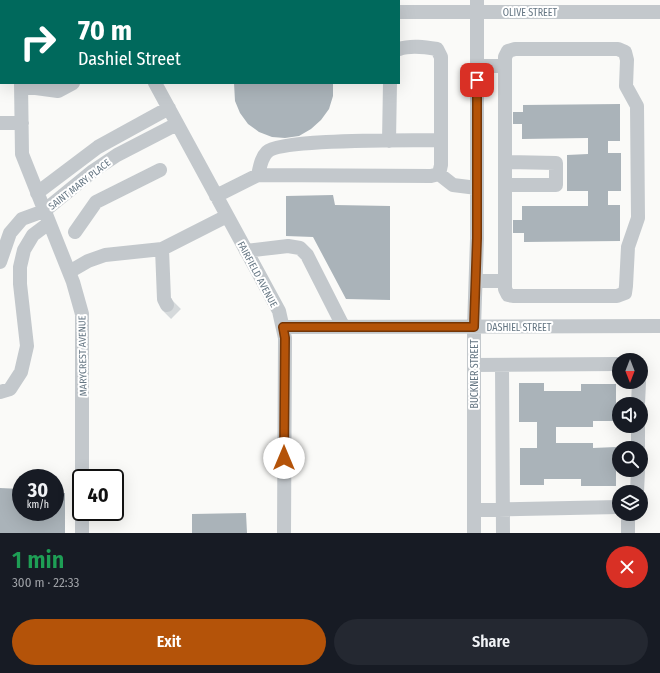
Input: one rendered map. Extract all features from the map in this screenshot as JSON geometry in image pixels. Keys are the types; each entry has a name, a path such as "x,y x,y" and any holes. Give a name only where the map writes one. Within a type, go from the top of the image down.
{"street":[{"name":"OLIVE STREET","path":"400,12 477,6 660,12"},
{"name":"BUCKNER STREET","path":"474,533 477,6"},
{"path":"400,49 405,47 428,47 437,49 441,57 441,166 439,174"},
{"path":"515,49 618,49 625,52 627,60 626,86 637,106 638,218 628,247 625,293 617,296 513,296 508,295 505,290 505,66 505,57 508,51 515,49"},
{"path":"477,66 505,66"},
{"path":"21,85 58,91 71,84"},
{"name":"FAIRFIELD AVENUE","path":"156,84 279,311 285,338 284,533"},
{"path":"389,141 390,84"},
{"name":"MARYCREST AVENUE","path":"21,85 22,154 77,294 82,327 82,469"},
{"name":"SAINT MARY PLACE","path":"38,193 98,147 169,108"},
{"path":"0,123 22,123"},
{"name":"SAINT MARY PLACE","path":"0,262 10,233 22,219 47,217 93,171 117,155 177,124"},
{"path":"258,175 261,161 268,151 280,147 303,144 441,140"},
{"path":"505,162 556,163 556,185 505,185"},
{"path":"75,232 96,202 160,170"},
{"path":"439,174 453,185 477,188"},
{"path":"216,196 258,175 431,176 439,174"},
{"path":"69,272 88,261 105,255 162,249 227,216"},
{"path":"0,392 10,389 21,372 27,346 20,284 20,267 24,250 47,217"},
{"path":"246,251 288,246 300,248 307,255 343,326"},
{"path":"162,249 164,299 166,305"},
{"path":"476,281 505,281"},
{"name":"DASHIEL STREET","path":"283,327 660,326"},
{"path":"474,365 612,364"},
{"path":"502,365 503,533"},
{"path":"474,510 612,507"},
{"path":"82,521 82,533"},
{"path":"628,521 628,533"}],"building":[{"path":"234,84 333,84 333,96 329,109 321,120 311,129 299,136 285,138 272,137 259,132 248,124 240,113 235,101"},
{"path":"620,104 620,141 608,141 608,153 621,153 621,191 608,191 608,205 620,205 620,241 524,242 524,233 513,233 513,220 522,220 522,206 588,206 588,191 567,191 567,155 588,154 588,138 522,139 522,124 513,124 513,112 523,112 523,105"},
{"path":"333,195 335,205 390,206 390,300 346,299 313,237 286,236 286,196"},
{"path":"519,383 544,383 544,391 581,391 581,384 612,384 612,389 616,389 616,397 612,397 612,421 593,421 593,427 556,427 556,443 593,443 593,448 612,447 612,477 616,477 616,485 581,486 581,479 544,479 544,485 520,485 520,448 537,448 537,422 519,422"},
{"path":"0,488 12,489 12,521 64,521 65,493 65,533 0,533"},
{"path":"246,513 247,533 192,533 192,514"}],"tunnel":[{"path":"167,305 176,314"}],"route":[{"path":"284,458 285,338 283,327 474,327 477,238 477,80"}]}
